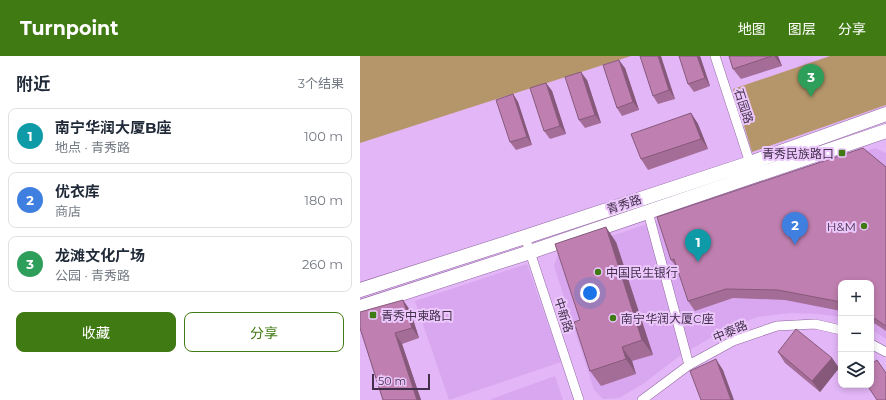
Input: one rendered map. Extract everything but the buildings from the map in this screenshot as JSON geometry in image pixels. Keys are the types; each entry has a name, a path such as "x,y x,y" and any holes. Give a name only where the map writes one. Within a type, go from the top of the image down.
{"main road":[{"name":"青秀路","path":"360,290 750,163 886,114"},
{"name":"青秀路","path":"360,307 530,252 886,131"}],"street":[{"name":"石园路","path":"715,56 750,163"},
{"path":"648,212 689,364"},
{"name":"中新路","path":"525,237 579,400"},
{"name":"中泰路","path":"642,400 689,364 733,341 777,326 815,324 838,329"},
{"path":"874,346 886,352"}],"shaded area":[{"path":"360,56 631,56 360,143"},
{"path":"830,56 886,56 886,105 752,152 733,89"},
{"path":"875,148 886,153 886,339 874,331 874,280 838,280 838,317 790,313 757,317 721,332 681,355 643,384 619,398 603,399 594,390 554,266 558,254"},
{"path":"527,264 561,362 449,400 415,301"},
{"path":"555,376 563,400 489,400"}],"place":[{"name":"龙滩文化广场","path":"811,97"},
{"name":"青秀民族路口","path":"842,153"},
{"name":"H&M","path":"864,226"},
{"name":"优衣库","path":"795,245"},
{"name":"南宁华润大厦B座","path":"698,262"},
{"name":"中国民生银行","path":"598,272"},
{"name":"青秀中柬路口","path":"373,315"},
{"name":"南宁华润大厦C座","path":"613,318"}]}
